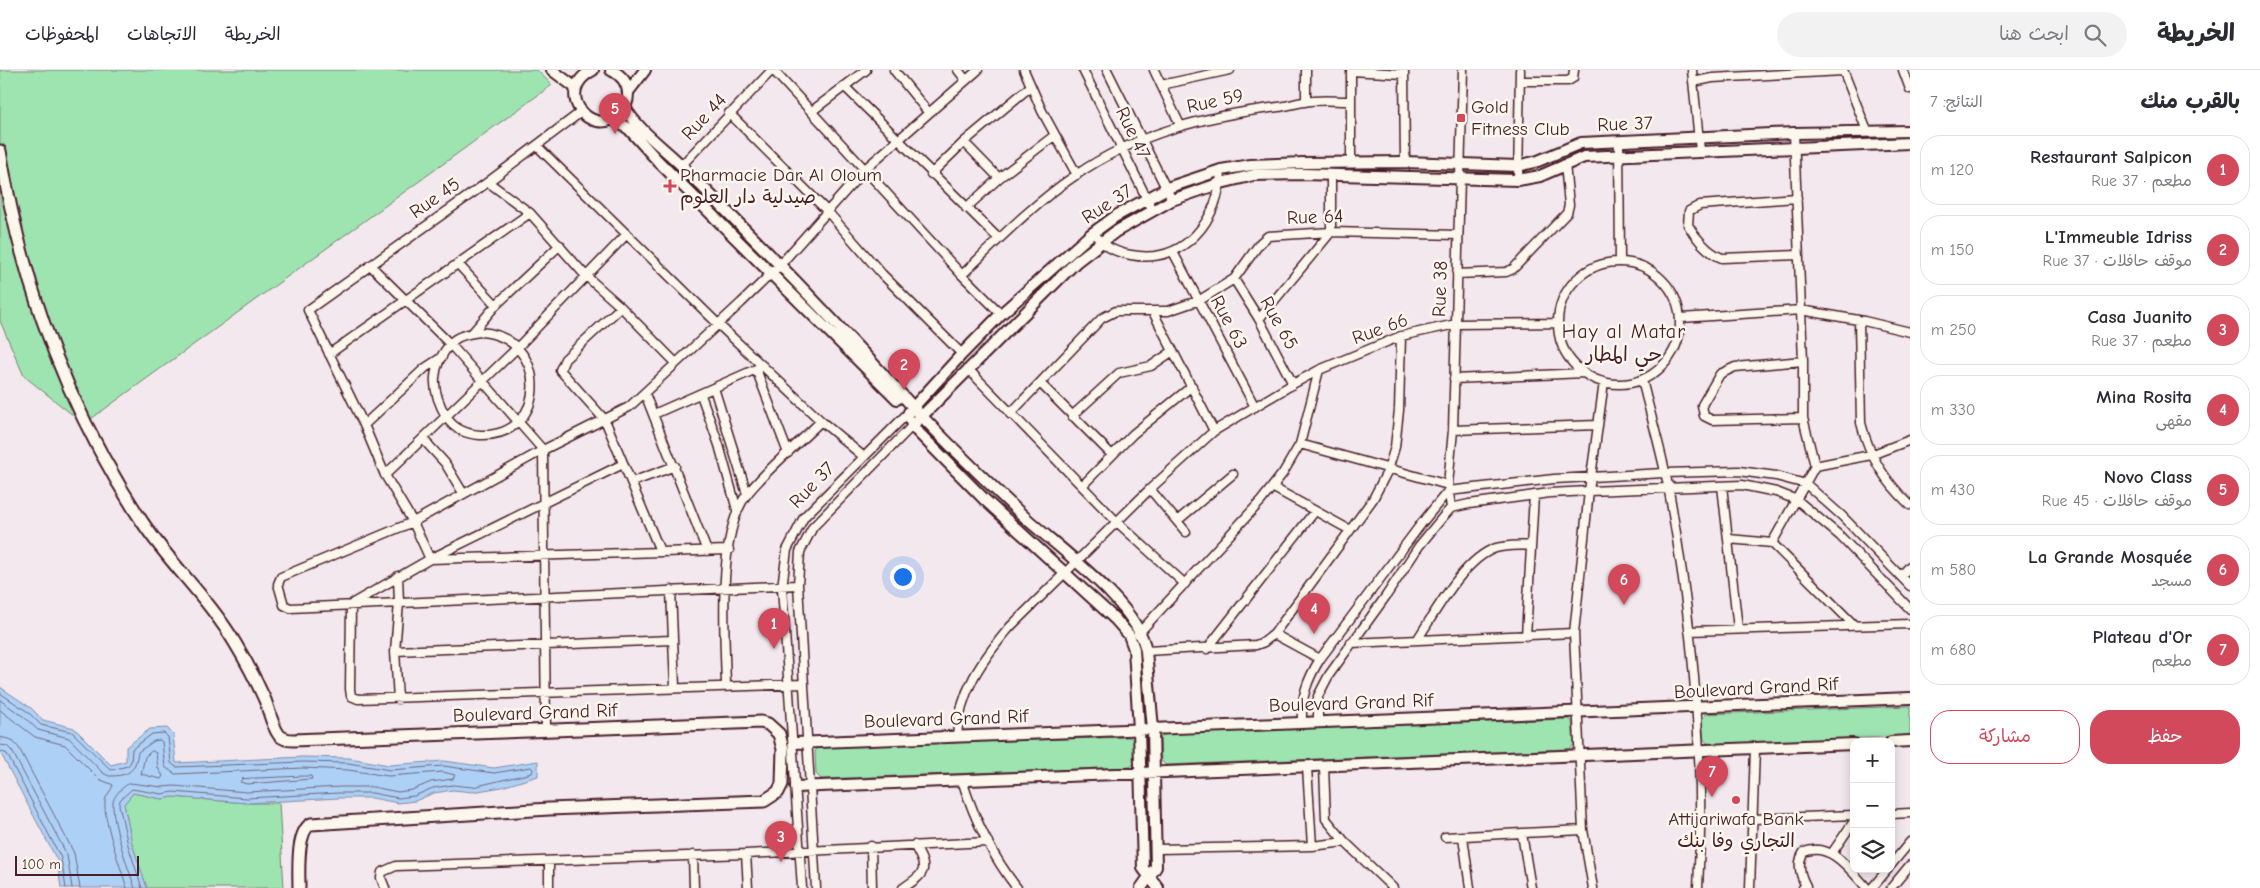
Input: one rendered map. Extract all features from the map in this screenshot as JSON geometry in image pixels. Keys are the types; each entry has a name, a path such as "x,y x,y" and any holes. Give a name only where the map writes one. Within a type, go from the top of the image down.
{"main road":[{"name":"Boulevard Grand Rif","path":"0,151 10,210 29,282 54,356 81,415 144,524 208,604 233,639 257,684 279,735 288,740 293,740 761,722 774,728 782,741 782,784 772,797 756,802 558,809 311,824 304,829 301,838 299,888"}],"street":[{"path":"552,70 576,88"},
{"path":"611,70 621,76 628,92"},
{"path":"584,72 576,88 576,101 581,112 591,119 602,121 613,119 625,108 628,92 645,70"},
{"path":"772,70 962,275 1002,314"},
{"name":"Rue 44","path":"681,166 729,113 772,70"},
{"path":"812,111 866,70"},
{"path":"894,70 928,112"},
{"path":"958,70 965,80"},
{"path":"798,585 724,590 671,590 288,608 284,605 279,580 281,577 413,522 543,450 623,411 645,394 780,265 865,169 978,70"},
{"path":"1024,70 1054,135 1077,174"},
{"name":"Rue 47","path":"1083,70 1153,210"},
{"name":"Rue 47","path":"1108,70 1172,200"},
{"path":"1154,70 1180,125"},
{"path":"1161,85 1230,70"},
{"path":"1306,70 1306,101"},
{"name":"Rue 38","path":"1451,508 1448,488 1453,430 1463,70"},
{"path":"1518,180 1520,70"},
{"path":"1520,81 1568,81 1573,78 1574,70"},
{"path":"1692,70 1700,151"},
{"path":"1712,78 1727,70"},
{"path":"1693,82 1712,78 1843,70 1867,131"},
{"path":"1903,70 1910,89"},
{"path":"1351,164 1351,71 1404,72 1404,162"},
{"path":"844,86 931,174 999,239"},
{"path":"931,174 964,142 1031,86"},
{"name":"Rue 59","path":"962,275 999,239 1052,193 1077,174 1142,138 1180,125 1242,111 1280,107 1306,101 1350,101"},
{"path":"625,108 646,135 681,166 780,265 911,409 912,426 984,499 1115,619 1131,640 1134,653 1139,729 1143,868 1158,888"},
{"name":"Rue 45","path":"329,354 308,310 488,182 581,112"},
{"path":"729,113 828,212 882,274 962,354"},
{"path":"613,119 629,129 657,160 911,409 923,415 1019,512 1077,562 1124,609 1140,632 1146,651 1153,729 1156,848 1156,867 1150,878 1141,888"},
{"name":"Rue 37","path":"802,888 794,743 782,586 787,550 804,517 911,409 962,354 1052,267 1093,232 1116,216 1167,188 1221,170 1274,163 1351,164 1404,162 1518,166 1538,161 1581,143 1794,133 1910,131"},
{"path":"1772,543 1815,466 1802,418 1803,361 1794,133"},
{"path":"966,208 999,178 1054,135"},
{"path":"1619,141 1620,262"},
{"path":"964,142 999,178"},
{"name":"Rue 37","path":"816,888 798,585 800,552 813,527 1047,289 1100,242 1172,200 1220,183 1254,175 1332,174 1518,180 1540,176 1584,157 1910,143"},
{"path":"536,146 760,368 864,457"},
{"path":"1457,274 1506,272 1519,264 1567,213 1565,164"},
{"path":"1093,232 1100,242 1116,251 1136,256 1155,256 1173,252 1194,237 1212,210 1220,183 1221,170"},
{"path":"1259,319 1331,232 1332,174"},
{"path":"488,182 530,213 585,275 621,307 676,363"},
{"path":"1797,198 1700,205 1689,211 1688,225 1715,256 1722,258 1799,255"},
{"path":"430,559 413,522 385,475 364,425 329,354 530,213"},
{"name":"Rue 64","path":"1010,414 1108,314 1121,311 1153,312 1178,309 1200,300 1234,279 1260,243 1268,236 1331,232 1458,235"},
{"path":"385,475 447,418 517,348 626,234"},
{"path":"472,333 496,305 560,245"},
{"name":"Rue 63","path":"1173,252 1255,407"},
{"path":"1620,262 1638,264 1654,272 1668,285 1677,301 1680,318 1680,334 1671,355 1656,372 1642,380 1623,384 1604,382 1584,373 1573,363 1565,351 1558,323 1561,304 1570,286 1584,273 1601,265 1620,262"},
{"path":"458,264 496,305"},
{"path":"370,265 451,345 543,450 546,730"},
{"name":"Rue 65","path":"1234,279 1259,319 1292,384"},
{"path":"621,307 591,333 564,360 560,368 566,380 605,420 660,550"},
{"path":"1680,318 1801,310 1859,320 1910,332"},
{"path":"1153,312 1214,431"},
{"path":"1859,320 1862,423 1871,454 1894,489 1910,506"},
{"name":"Rue 66","path":"957,736 960,707 968,688 988,654 1010,627 1150,489 1214,431 1319,370 1401,336 1456,324 1558,323"},
{"path":"472,333 496,334 511,341 517,348 529,365 533,385 529,405 518,422 500,432 480,435 460,430 451,424 438,403 434,387 436,370 442,357 451,345 457,339 472,333"},
{"path":"1146,651 1256,645 1264,642 1274,634 1373,499 1388,470 1396,438 1401,336"},
{"path":"1072,416 1119,373 1151,366 1173,351"},
{"path":"364,425 424,368 442,357"},
{"path":"1802,418 1712,420 1704,416 1702,405 1720,374 1735,367 1803,361"},
{"path":"654,414 760,368"},
{"path":"760,368 788,454"},
{"path":"969,370 1117,522 1185,584"},
{"path":"1131,640 1185,584 1272,488 1300,444 1319,370"},
{"path":"1454,379 1584,373"},
{"path":"1642,380 1668,489 1689,631 1699,751 1700,854 1698,888"},
{"path":"1593,888 1583,830 1574,633 1589,491 1604,382"},
{"path":"1040,383 1112,455"},
{"path":"1082,486 1112,455 1192,386"},
{"path":"714,388 747,494"},
{"path":"645,394 707,551"},
{"path":"701,395 719,445 737,510"},
{"path":"726,686 724,590 730,531 737,510 747,494 821,421"},
{"path":"1453,430 1598,425"},
{"path":"423,439 445,463 463,493"},
{"path":"1815,466 1871,454 1910,440"},
{"path":"719,445 731,441"},
{"path":"1300,444 1448,488 1554,479 1664,473 1739,471 1776,476 1806,484 1842,516 1910,586"},
{"path":"351,605 430,559 623,464"},
{"path":"632,482 675,466"},
{"path":"1177,521 1233,474"},
{"path":"1722,486 1738,629"},
{"path":"1318,721 1318,696 1322,688 1419,546 1451,508 1534,495 1589,491 1722,486 1758,487 1797,500 1840,536 1910,609"},
{"path":"1272,488 1350,530"},
{"path":"1302,722 1303,695 1306,683 1320,659 1448,488"},
{"path":"1150,489 1186,532"},
{"path":"1526,636 1534,495"},
{"path":"1207,649 1315,511"},
{"path":"804,517 813,527"},
{"path":"1729,539 1772,543 1854,625"},
{"path":"1417,640 1472,563 1496,548 1531,545"},
{"path":"430,559 660,550 729,550"},
{"path":"1901,576 1910,566"},
{"path":"398,576 399,603 396,651 398,699"},
{"path":"671,590 675,687"},
{"path":"351,605 349,679 351,696 361,700 546,694 675,687 804,684"},
{"path":"1689,631 1910,624"},
{"path":"1351,643 1574,633"},
{"path":"1274,634 1320,659"},
{"path":"396,651 672,640"},
{"name":"Boulevard Grand Rif","path":"794,743 1318,721 1577,713 1910,698"},
{"path":"1895,742 1910,741"},
{"path":"796,787 1850,744"},
{"path":"1750,888 1755,749"},
{"path":"1324,766 1326,819 1345,842 1390,887"},
{"path":"1307,767 1312,846"},
{"path":"962,780 973,814 1013,887"},
{"path":"1895,814 1910,813"},
{"path":"1753,819 1850,815"},
{"path":"1832,852 1850,827"},
{"path":"1445,837 1583,830"},
{"path":"1522,834 1531,888"},
{"path":"1463,837 1470,888"},
{"path":"384,888 380,875 384,869 389,867 746,854 871,846 988,842"},
{"path":"1156,848 1312,846 1345,842"},
{"path":"1895,860 1910,842"},
{"path":"902,888 919,877 924,869 922,859 914,845"},
{"path":"871,846 872,888"},
{"path":"1806,887 1800,871 1801,856 1804,852 1816,849 1832,852 1867,888"},
{"path":"746,854 748,888"},
{"path":"693,855 694,888"},
{"path":"549,861 549,888"},
{"path":"1891,888 1910,865"},
{"path":"1872,888 1885,873"}],"green space":[{"path":"0,70 537,70 552,85 84,424 24,376 0,321"},
{"path":"1910,706 1910,736 1709,744 1704,740 1702,719 1706,714"},
{"path":"1569,719 1572,721 1574,745 1569,749 1166,765 1161,761 1160,738 1164,734"},
{"path":"1130,737 1134,742 1135,763 1130,767 821,779 816,774 815,751 820,747"},
{"path":"133,793 162,799 173,797 247,803 279,803 284,888 147,888 132,844 124,804"}],"water":[{"path":"0,687 31,708 43,720 74,728 111,765 126,761 126,747 150,729 167,728 173,734 176,763 303,757 349,758 389,765 444,761 494,768 538,761 538,776 502,787 472,792 453,790 434,793 415,801 398,803 372,798 339,798 247,803 173,797 162,799 133,793 124,804 132,844 147,888 61,888 57,860 0,752"}],"place":[{"name":"Gold Fitness Club","path":"1461,118"},
{"name":"Novo Class","path":"615,134"},
{"name":"Pharmacie Dar Al Oloum صيدلية دار العلوم","path":"670,186"},
{"name":"L'Immeuble Idriss","path":"904,390"},
{"name":"La Grande Mosquée","path":"1624,605"},
{"name":"Mina Rosita","path":"1314,634"},
{"name":"Restaurant Salpicon","path":"774,649"},
{"name":"Plateau d'Or","path":"1712,797"},
{"name":"Attijariwafa Bank التجاري وفا بنك","path":"1736,800"},
{"name":"Casa Juanito","path":"781,862"}],"district":[{"name":"Hay al Matar حي المطار","path":"1624,342"}]}
